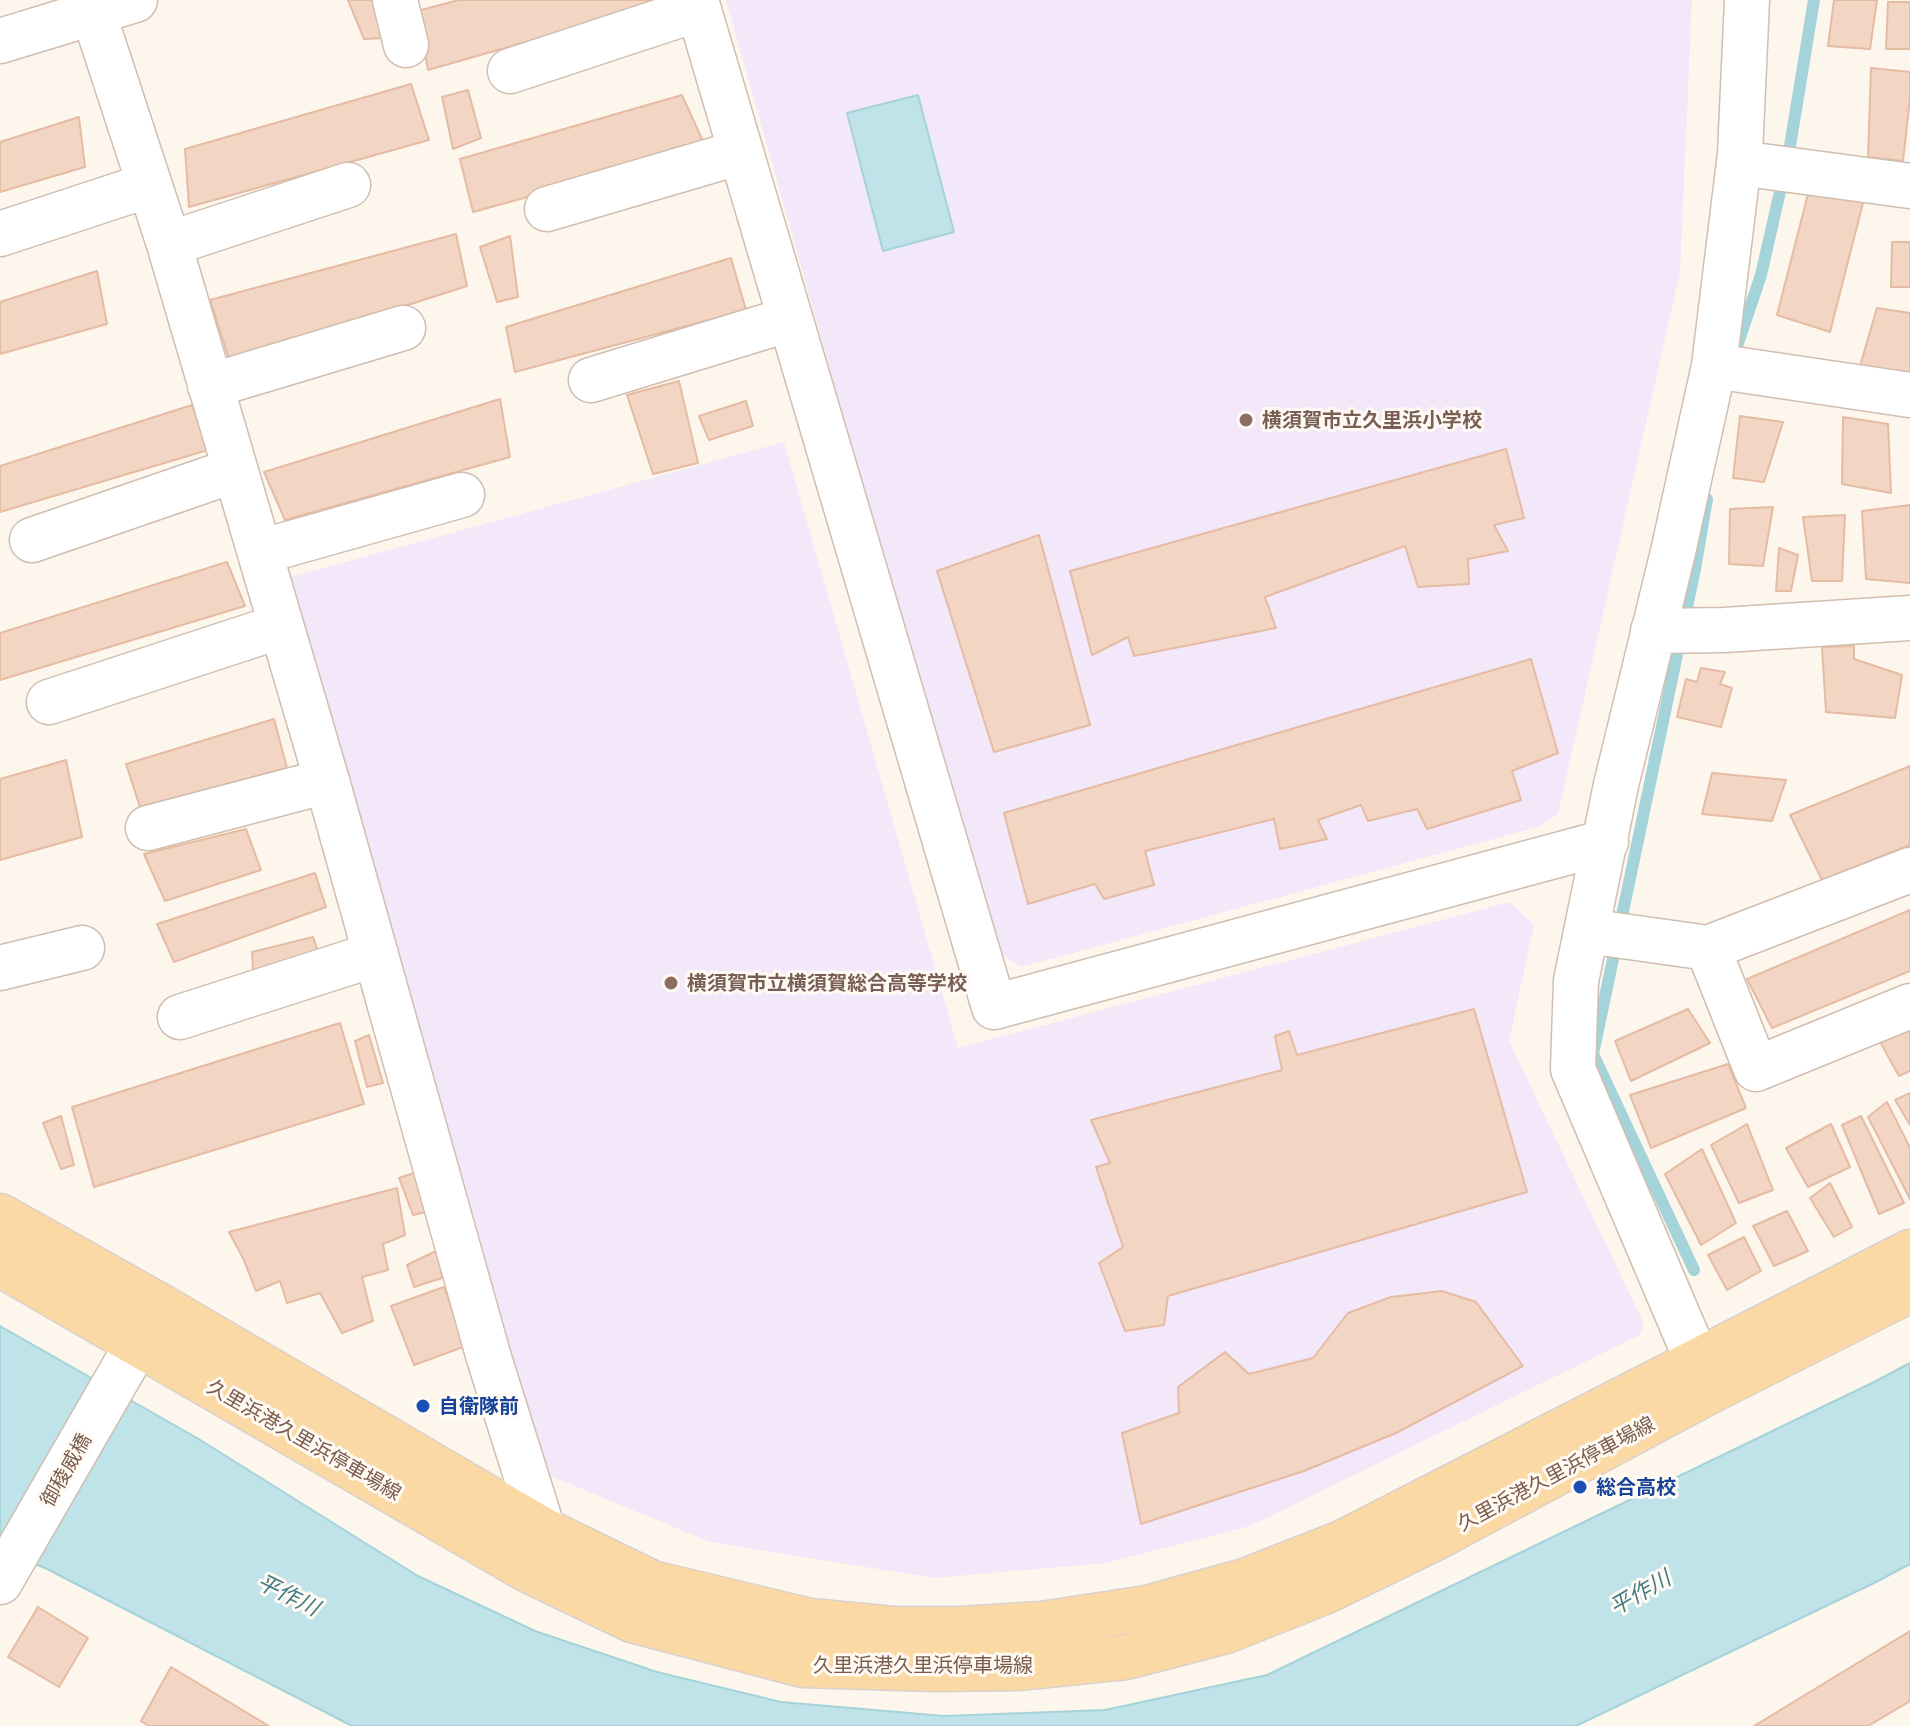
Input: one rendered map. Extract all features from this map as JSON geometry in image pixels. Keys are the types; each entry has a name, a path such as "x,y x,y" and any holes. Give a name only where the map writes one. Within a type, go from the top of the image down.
{"main road":[{"name":"久里浜港久里浜停車場線","path":"0,1216 543,1530 652,1583 810,1621 893,1629 1042,1624 1147,1608 1245,1581 1342,1543 1704,1376 1910,1290"},
{"name":"久里浜港久里浜停車場線","path":"0,1264 129,1358 539,1576 632,1620 803,1665 935,1669 1018,1668 1126,1657 1226,1631 1324,1592 1435,1538 1910,1252"}],"street":[{"path":"0,41 135,0"},
{"path":"395,0 406,45"},
{"path":"1704,1376 1573,1069 1576,981 1616,785 1673,552 1714,366 1739,163 1747,0"},
{"path":"510,71 697,5 994,1007 1606,842"},
{"path":"93,12 169,244 327,781 489,1358 543,1530"},
{"path":"547,209 741,152"},
{"path":"1739,163 1910,186"},
{"path":"0,234 149,185"},
{"path":"169,244 348,185"},
{"path":"591,380 790,319"},
{"path":"210,386 403,328"},
{"path":"1714,366 1910,395"},
{"path":"32,540 235,470"},
{"path":"260,552 462,495"},
{"path":"1653,631 1724,630 1910,618"},
{"path":"49,702 281,626"},
{"path":"148,828 327,781"},
{"path":"1587,931 1708,948 1910,870"},
{"path":"0,968 82,948"},
{"path":"1708,948 1756,1069 1910,1006"},
{"path":"180,1017 376,954"},
{"name":"御稜威橋","path":"5,1574 160,1306"}],"shaded area":[{"name":"横須賀市立久里浜小学校","path":"726,0 1692,0 1680,272 1558,814 1538,827 1021,967 998,952"},
{"name":"横須賀市立横須賀総合高等学校","path":"784,442 958,1048 1510,902 1534,925 1509,1041 1644,1324 1640,1335 1250,1526 1106,1563 934,1578 710,1542 541,1472 287,578"}],"water":[{"path":"918,95 954,232 883,251 847,113"},
{"name":"平作川","path":"0,1326 197,1438 418,1576 535,1631 657,1672 781,1702 944,1716 1105,1710 1267,1675 1910,1363 1910,1564 1576,1726 352,1726 47,1569 0,1549"}],"building":[{"path":"348,0 375,0 385,38 364,39"},
{"path":"459,0 662,0 662,3 428,70 417,11"},
{"path":"1834,0 1877,0 1870,49 1828,46"},
{"path":"1888,2 1910,2 1910,49 1886,49"},
{"path":"1871,68 1910,72 1903,161 1868,157"},
{"path":"411,84 429,140 189,207 185,149"},
{"path":"468,90 481,138 453,149 442,97"},
{"path":"682,95 706,148 473,212 460,159"},
{"path":"79,117 85,167 0,192 0,142"},
{"path":"1809,190 1863,203 1830,332 1777,315"},
{"path":"456,234 467,286 230,362 210,300"},
{"path":"510,236 518,297 497,302 480,247"},
{"path":"1892,242 1910,242 1910,287 1891,287"},
{"path":"731,258 746,310 515,372 506,327"},
{"path":"97,271 107,324 0,354 0,302"},
{"path":"1877,308 1910,313 1910,379 1858,373"},
{"path":"679,381 698,463 653,474 627,395"},
{"path":"500,399 510,457 285,520 264,472"},
{"path":"746,401 753,426 709,440 699,416"},
{"path":"192,405 208,450 0,512 0,466"},
{"path":"1740,416 1783,422 1764,482 1733,478"},
{"path":"1843,417 1888,424 1891,493 1842,484"},
{"path":"1506,449 1524,518 1494,525 1508,551 1468,559 1469,584 1418,587 1405,546 1265,597 1276,628 1134,656 1128,637 1092,655 1070,571"},
{"path":"1910,505 1910,583 1866,579 1862,511"},
{"path":"1773,507 1763,566 1729,564 1730,509"},
{"path":"1845,515 1842,581 1812,581 1803,517"},
{"path":"1039,535 1090,725 994,752 937,571"},
{"path":"1779,548 1798,555 1791,591 1776,591"},
{"path":"227,562 245,606 0,680 0,633"},
{"path":"1854,646 1854,659 1902,675 1895,718 1826,712 1822,647"},
{"path":"1531,659 1558,753 1512,771 1521,800 1427,829 1417,809 1368,821 1361,805 1318,820 1327,839 1280,849 1274,819 1145,851 1154,885 1104,899 1095,884 1028,904 1004,813"},
{"path":"1701,668 1725,672 1720,684 1732,688 1721,727 1677,717 1686,679 1697,682"},
{"path":"274,719 287,768 140,807 126,764"},
{"path":"66,760 82,837 0,860 0,779"},
{"path":"1910,766 1910,845 1822,880 1790,815"},
{"path":"1712,773 1786,780 1772,821 1702,814"},
{"path":"246,829 261,870 165,901 144,854"},
{"path":"315,873 326,907 174,962 157,924"},
{"path":"1910,910 1910,971 1772,1028 1747,979"},
{"path":"313,937 320,957 253,970 252,952"},
{"path":"1474,1009 1527,1192 1168,1296 1164,1325 1125,1331 1099,1263 1123,1247 1096,1167 1110,1163 1091,1120 1282,1070 1275,1036 1289,1031 1297,1055"},
{"path":"1688,1009 1710,1043 1631,1081 1615,1041"},
{"path":"340,1023 364,1104 94,1187 72,1107"},
{"path":"1910,1029 1910,1071 1899,1076 1879,1040"},
{"path":"369,1035 383,1083 367,1087 355,1041"},
{"path":"1728,1064 1746,1108 1651,1148 1630,1095"},
{"path":"1910,1093 1910,1125 1895,1100"},
{"path":"1887,1102 1910,1148 1910,1199 1868,1117"},
{"path":"61,1116 74,1165 61,1169 43,1123"},
{"path":"1861,1116 1904,1203 1879,1214 1842,1125"},
{"path":"1747,1124 1773,1190 1739,1203 1711,1145"},
{"path":"1831,1124 1850,1167 1808,1187 1786,1148"},
{"path":"1702,1149 1736,1223 1701,1245 1665,1174"},
{"path":"420,1171 430,1211 413,1215 399,1178"},
{"path":"1830,1183 1852,1227 1834,1237 1810,1198"},
{"path":"397,1188 405,1235 383,1244 388,1270 362,1277 373,1321 342,1333 320,1293 287,1303 280,1281 256,1291 229,1232"},
{"path":"1787,1211 1808,1251 1774,1266 1753,1226"},
{"path":"1744,1237 1761,1271 1727,1290 1708,1255"},
{"path":"438,1250 442,1278 414,1287 407,1265"},
{"path":"444,1287 466,1346 414,1365 391,1306"},
{"path":"1442,1291 1476,1302 1523,1366 1396,1433 1304,1471 1141,1524 1122,1433 1179,1413 1178,1387 1225,1352 1249,1374 1313,1358 1348,1313 1391,1297"},
{"path":"38,1607 88,1638 59,1687 8,1657"},
{"path":"1910,1631 1910,1701 1868,1726 1754,1726"},
{"path":"171,1667 269,1726 149,1726 141,1721"}],"waterway":[{"path":"1734,355 1761,275 1789,152 1814,0"},
{"path":"1694,1270 1593,1054 1707,499"}],"place":[{"name":"横須賀市立久里浜小学校","path":"1246,420"},
{"name":"横須賀市立横須賀総合高等学校","path":"671,983"},
{"name":"自衛隊前","path":"423,1406"},
{"name":"総合高校","path":"1580,1487"}]}
